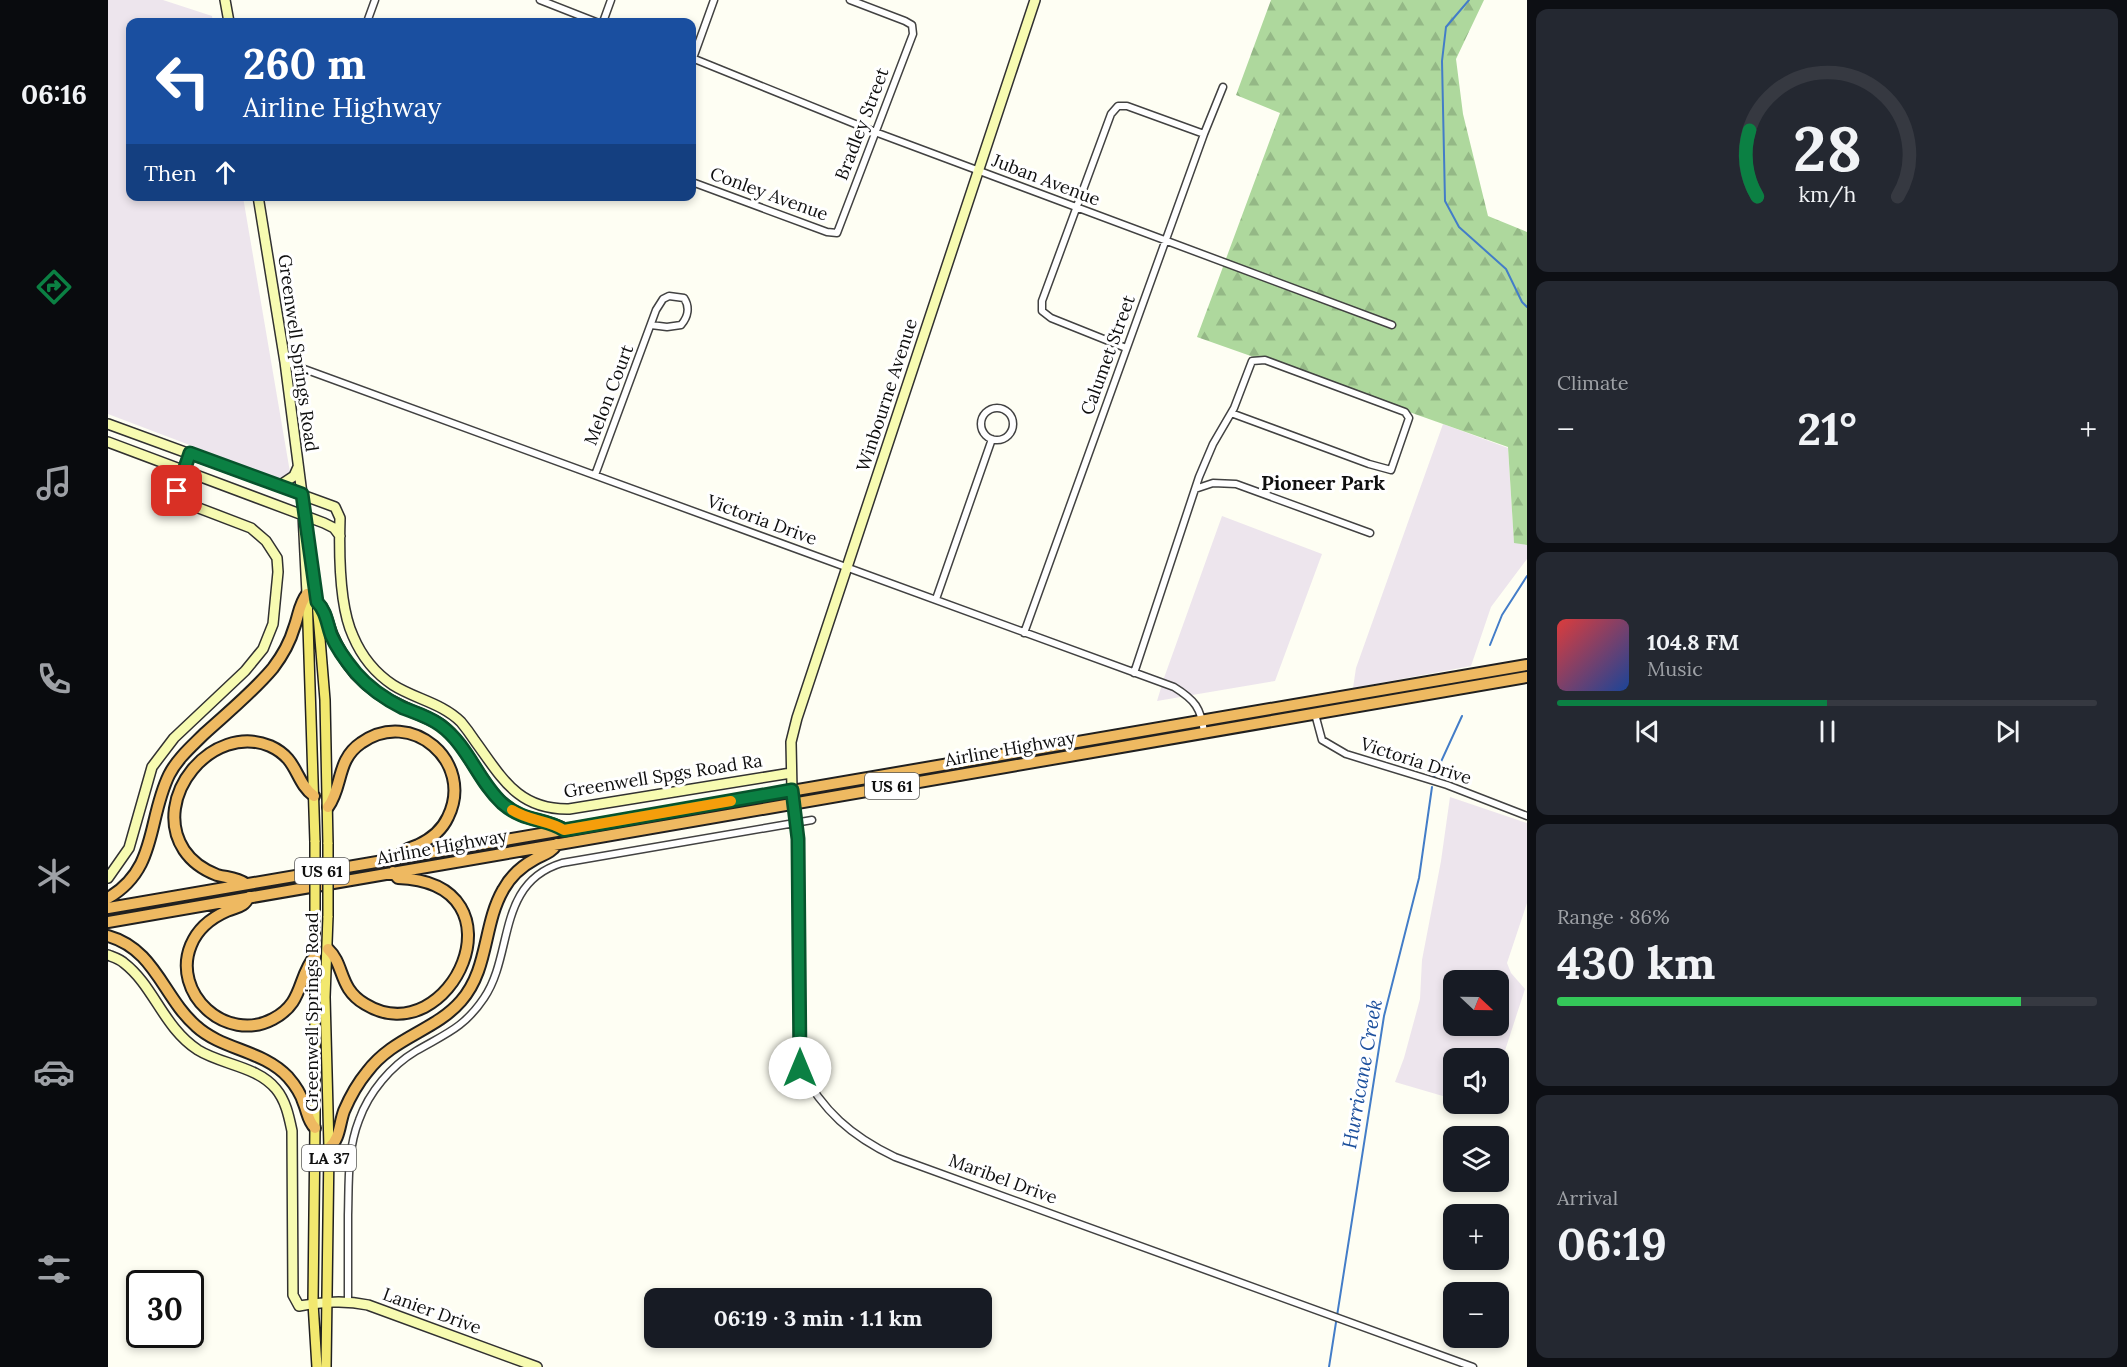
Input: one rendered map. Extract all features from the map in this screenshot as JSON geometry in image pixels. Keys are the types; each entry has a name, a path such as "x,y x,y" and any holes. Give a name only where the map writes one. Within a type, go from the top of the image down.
{"highway":[{"path":"108,898 130,881 144,859 163,791 172,769 190,748 273,667 288,642 300,603 307,594"},
{"path":"317,602 324,608 331,634 341,653 367,684 390,701 433,721 446,730 458,743 492,792 508,807 528,819 555,824 564,830"},
{"name":"Airline Highway","path":"108,908 1527,665"},
{"name":"Airline Highway","path":"108,922 1527,677"},
{"path":"1444,679 1446,691"},
{"path":"1315,714 1317,701"},
{"path":"328,807 334,798 340,773 346,760 355,748 367,739 384,732 403,732 416,735 435,746 446,759 453,777 455,794 451,811 445,824 434,835 403,851 398,858"},
{"path":"246,884 237,878 205,870 191,859 182,846 176,819 177,801 191,770 216,749 241,742 255,742 271,747 285,756 297,770 305,789 314,796"},
{"path":"989,757 991,769"},
{"path":"329,1148 336,1142 349,1100 368,1069 395,1045 440,1019 463,999 477,976 497,903 505,886 519,870 537,858 552,852 557,844"},
{"path":"328,949 336,956 340,972 349,990 366,1005 380,1010 393,1013 416,1010 438,998 450,987 462,967 468,948 467,926 462,911 449,894 435,885 419,880 398,878 393,872"},
{"path":"249,897 245,904 219,915 206,924 191,945 188,977 195,995 205,1009 233,1024 256,1025 272,1020 295,1000 308,965 315,956"},
{"path":"108,936 130,945 145,957 187,1017 200,1030 264,1059 283,1071 297,1088 305,1105 309,1122 315,1128"}],"main road":[{"name":"Greenwell Springs Road","path":"307,594 315,842 313,1303 316,1367"},
{"name":"Greenwell Springs Road","path":"317,602 325,700 328,807 326,997 329,1148 326,1367"}],"street":[{"path":"225,0 228,18"},
{"path":"368,18 375,0"},
{"path":"540,0 586,18"},
{"path":"604,18 611,0"},
{"path":"696,49 714,0"},
{"name":"Bradley Street","path":"837,233 912,33 912,25 850,0"},
{"name":"Winbourne Avenue","path":"794,804 791,742 797,718 1035,0"},
{"name":"Juban Avenue","path":"696,62 875,132 1392,325"},
{"name":"Calumet Street","path":"1024,633 1223,87"},
{"path":"1126,348 1051,318 1041,311 1042,301 1111,114 1118,105 1127,106 1204,134"},
{"name":"Conley Avenue","path":"696,183 827,232 837,233"},
{"name":"Greenwell Springs Road","path":"259,201 285,362 317,602"},
{"name":"Melon Court","path":"595,475 656,310 663,299 669,296 684,298 688,308 681,325 667,327 651,325"},
{"path":"1134,673 1195,489 1213,444 1231,413 1252,361 1265,360 1405,412 1409,418 1391,470 1231,413"},
{"name":"Victoria Drive","path":"285,362 1174,687 1188,696 1197,706 1203,721 1204,732"},
{"path":"990,409 1003,409 1012,417 1012,429 1004,439 992,439 983,431 982,418 990,409"},
{"path":"108,424 302,494"},
{"path":"936,599 992,439"},
{"path":"108,442 304,515 334,528 340,536"},
{"path":"108,878 129,848 152,767 174,738 245,671 263,649 273,624 278,572 277,558 266,541 251,528 183,502 177,491 190,453"},
{"path":"279,486 294,476 298,466"},
{"path":"1195,489 1213,483 1236,484 1370,533"},
{"name":"Greenwell Spgs Road Ra","path":"302,494 335,507 340,518 344,604 352,635 363,656 393,685 442,708 462,723 504,781 535,805 552,810 570,809 791,773"},
{"name":"Greenwell Springs Road","path":"304,515 307,594"},
{"name":"Victoria Drive","path":"1315,714 1322,740 1346,754 1447,785 1527,816"},
{"name":"Maribel Drive","path":"794,804 798,850 800,1068 808,1084 849,1131 895,1157 1473,1367"},
{"path":"348,1301 348,1181 351,1145 359,1119 369,1099 387,1075 415,1052 463,1024 485,997 494,974 512,908 533,878 551,866 562,863 812,820"},
{"path":"108,955 124,963 141,981 173,1029 199,1050 258,1075 276,1088 286,1107 292,1131 293,1295 300,1306 313,1303"},
{"name":"Lanier Drive","path":"313,1303 348,1301 368,1305 537,1367"}],"shaded area":[{"path":"108,0 163,0 212,18 126,18 126,201 244,201 292,484 108,414"},
{"path":"1443,424 1508,448 1514,542 1527,545 1527,559 1491,607 1471,666 1353,688 1356,668"},
{"path":"1222,516 1322,554 1275,681 1157,701 1164,678"},
{"path":"1450,797 1527,823 1527,903 1507,963 1511,973 1525,989 1506,1048 1443,1048 1443,1096 1395,1082 1420,999 1422,960 1441,861"}],"green space":[{"path":"1271,0 1484,0 1456,59 1463,114 1488,216 1527,232 1527,545 1514,543 1508,447 1197,337 1280,113 1236,95"}],"waterway":[{"name":"Hurricane Creek","path":"1469,0 1446,27 1442,61 1445,201 1459,227 1506,269 1522,302 1527,307"},
{"name":"Hurricane Creek","path":"1490,645 1502,615 1527,576"},
{"name":"Hurricane Creek","path":"1434,777 1462,716"},
{"name":"Hurricane Creek","path":"1329,1367 1384,1016 1419,878 1432,787"}],"slow traffic":[{"path":"512,810 528,819 555,824 564,830 731,801"}],"district":[{"name":"Pioneer Park","path":"1323,483"}],"route":[{"path":"177,491 190,453 302,494 317,602 324,608 331,634 345,660 361,679 381,695 446,730 458,743 492,792 502,803 520,815 534,821 555,824 564,830 792,790 798,839 800,1068"}]}
